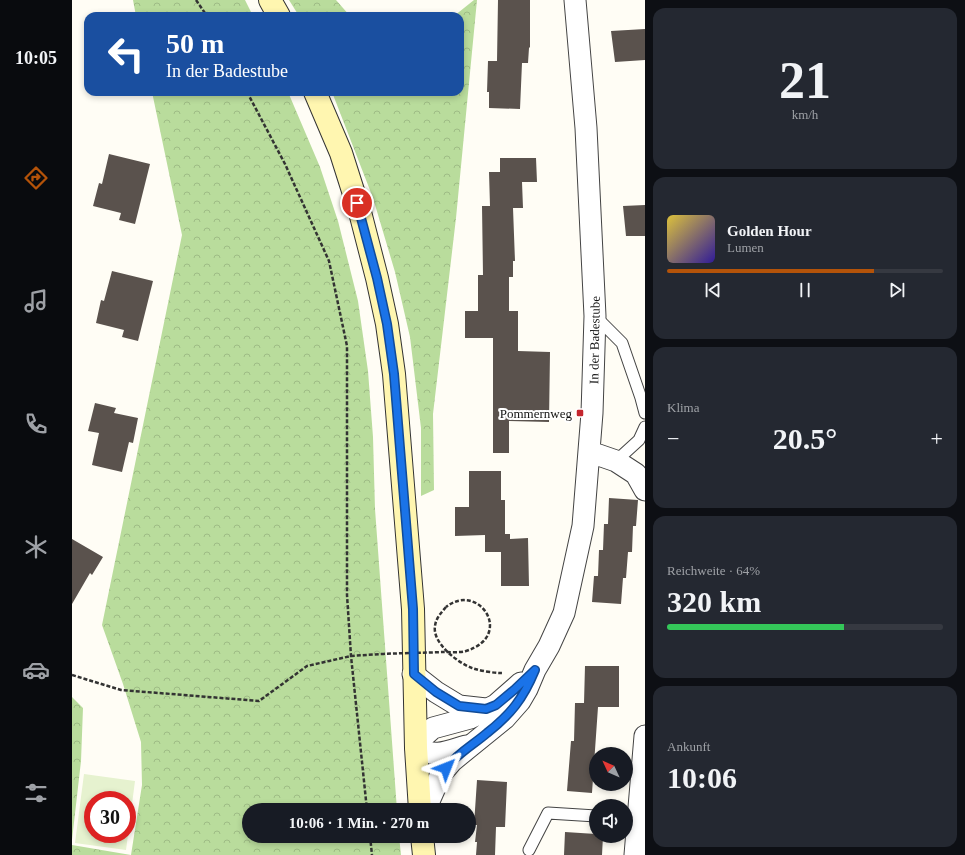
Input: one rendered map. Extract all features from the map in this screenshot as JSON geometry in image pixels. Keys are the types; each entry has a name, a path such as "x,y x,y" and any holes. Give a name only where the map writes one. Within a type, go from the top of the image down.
{"main road":[{"path":"270,0 277,12"},
{"path":"317,96 340,153 361,216 387,324 394,374 406,506 413,609 416,748 420,803"},
{"path":"423,843 424,855"}],"street":[{"name":"In der Badestube","path":"428,803 441,774 452,761 470,745 486,734 511,711 528,689 535,670 549,646 564,613 583,526 590,452 595,316 586,128 575,0"},
{"path":"590,452 616,461 636,474 645,490"},
{"name":"In der Badestube","path":"470,745 439,754 426,753 416,748 424,736 433,728 470,718 496,705 535,670"},
{"path":"414,674 436,692 459,706 486,709"},
{"path":"633,813 645,736"},
{"path":"633,831 635,855"}],"lane":[{"path":"595,316 622,344 645,413"},
{"path":"616,461 639,440 645,426"},
{"path":"529,850 548,813 589,816"}],"path":[{"path":"196,0 204,12"},
{"path":"249,96 285,164 329,261 348,346 347,595 351,656 366,803"},
{"path":"72,675 122,690 259,701 307,666 351,656 381,654 465,652 481,644 489,634 490,623 483,608 473,602 466,601 451,603 438,616 434,626 436,634 443,647 457,660 472,668 495,673 520,673 535,670"},
{"path":"371,843 372,855"}],"green space":[{"path":"133,0 245,0 251,12 135,12"},
{"path":"289,0 336,0 346,12 296,12"},
{"path":"474,0 477,0 456,218 433,414 434,490 421,496 421,428 410,337 395,272 373,198 334,96 464,96 464,12 459,12"},
{"path":"153,96 290,96 320,167 338,221 358,301 368,371 373,437 375,509 396,803 242,803 242,843 400,843 401,855 131,855 133,843 136,843 136,823 142,785 141,742 123,684 102,625 182,235"},
{"path":"72,697 83,708 81,761 72,840"},
{"path":"84,774 135,781 134,791 84,791 84,843 127,843 126,850 75,843"},
{"path":"72,845 131,855 72,855"}],"building":[{"path":"498,0 530,0 530,47 528,63 522,63 520,109 489,108 489,92 487,92 488,61 497,61"},
{"path":"645,29 645,60 615,62 611,31"},
{"path":"109,154 150,164 135,224 119,220 121,213 93,206 99,183 102,184"},
{"path":"500,158 536,158 537,182 522,182 523,208 513,208 515,261 513,261 513,277 509,277 509,311 518,311 518,351 550,352 549,422 509,421 509,453 493,453 493,338 465,338 465,311 478,311 478,275 483,275 482,206 490,206 489,172 500,172"},
{"path":"645,205 645,236 626,236 623,206"},
{"path":"112,271 153,281 138,341 122,337 124,330 96,323 101,300 104,301"},
{"path":"95,403 116,408 114,413 138,418 133,443 129,442 122,472 92,465 99,433 88,431"},
{"path":"469,471 501,471 501,500 505,500 505,534 510,534 510,539 528,538 529,586 501,586 501,552 485,552 485,535 455,536 455,507 469,507"},
{"path":"609,498 638,500 636,526 633,526 632,552 628,552 626,578 623,578 621,604 592,602 594,576 598,576 599,550 603,550 604,524 608,524"},
{"path":"72,539 103,557 92,575 90,573 72,604"},
{"path":"585,666 619,666 619,707 598,707 595,747 589,747 589,791 592,791 592,793 567,791 571,741 574,741 575,703 584,703"},
{"path":"477,780 507,782 505,827 496,827 495,855 476,855 477,825 475,803"},
{"path":"565,832 589,834 589,843 603,843 602,855 564,855"}],"place":[{"name":"Pommernweg","path":"580,413"}],"route":[{"path":"357,203 377,278 387,324 394,374 406,506 413,609 414,674 436,692 459,706 486,709 496,705 535,670 528,689 520,701 504,718 486,734 470,745 446,768"}]}
